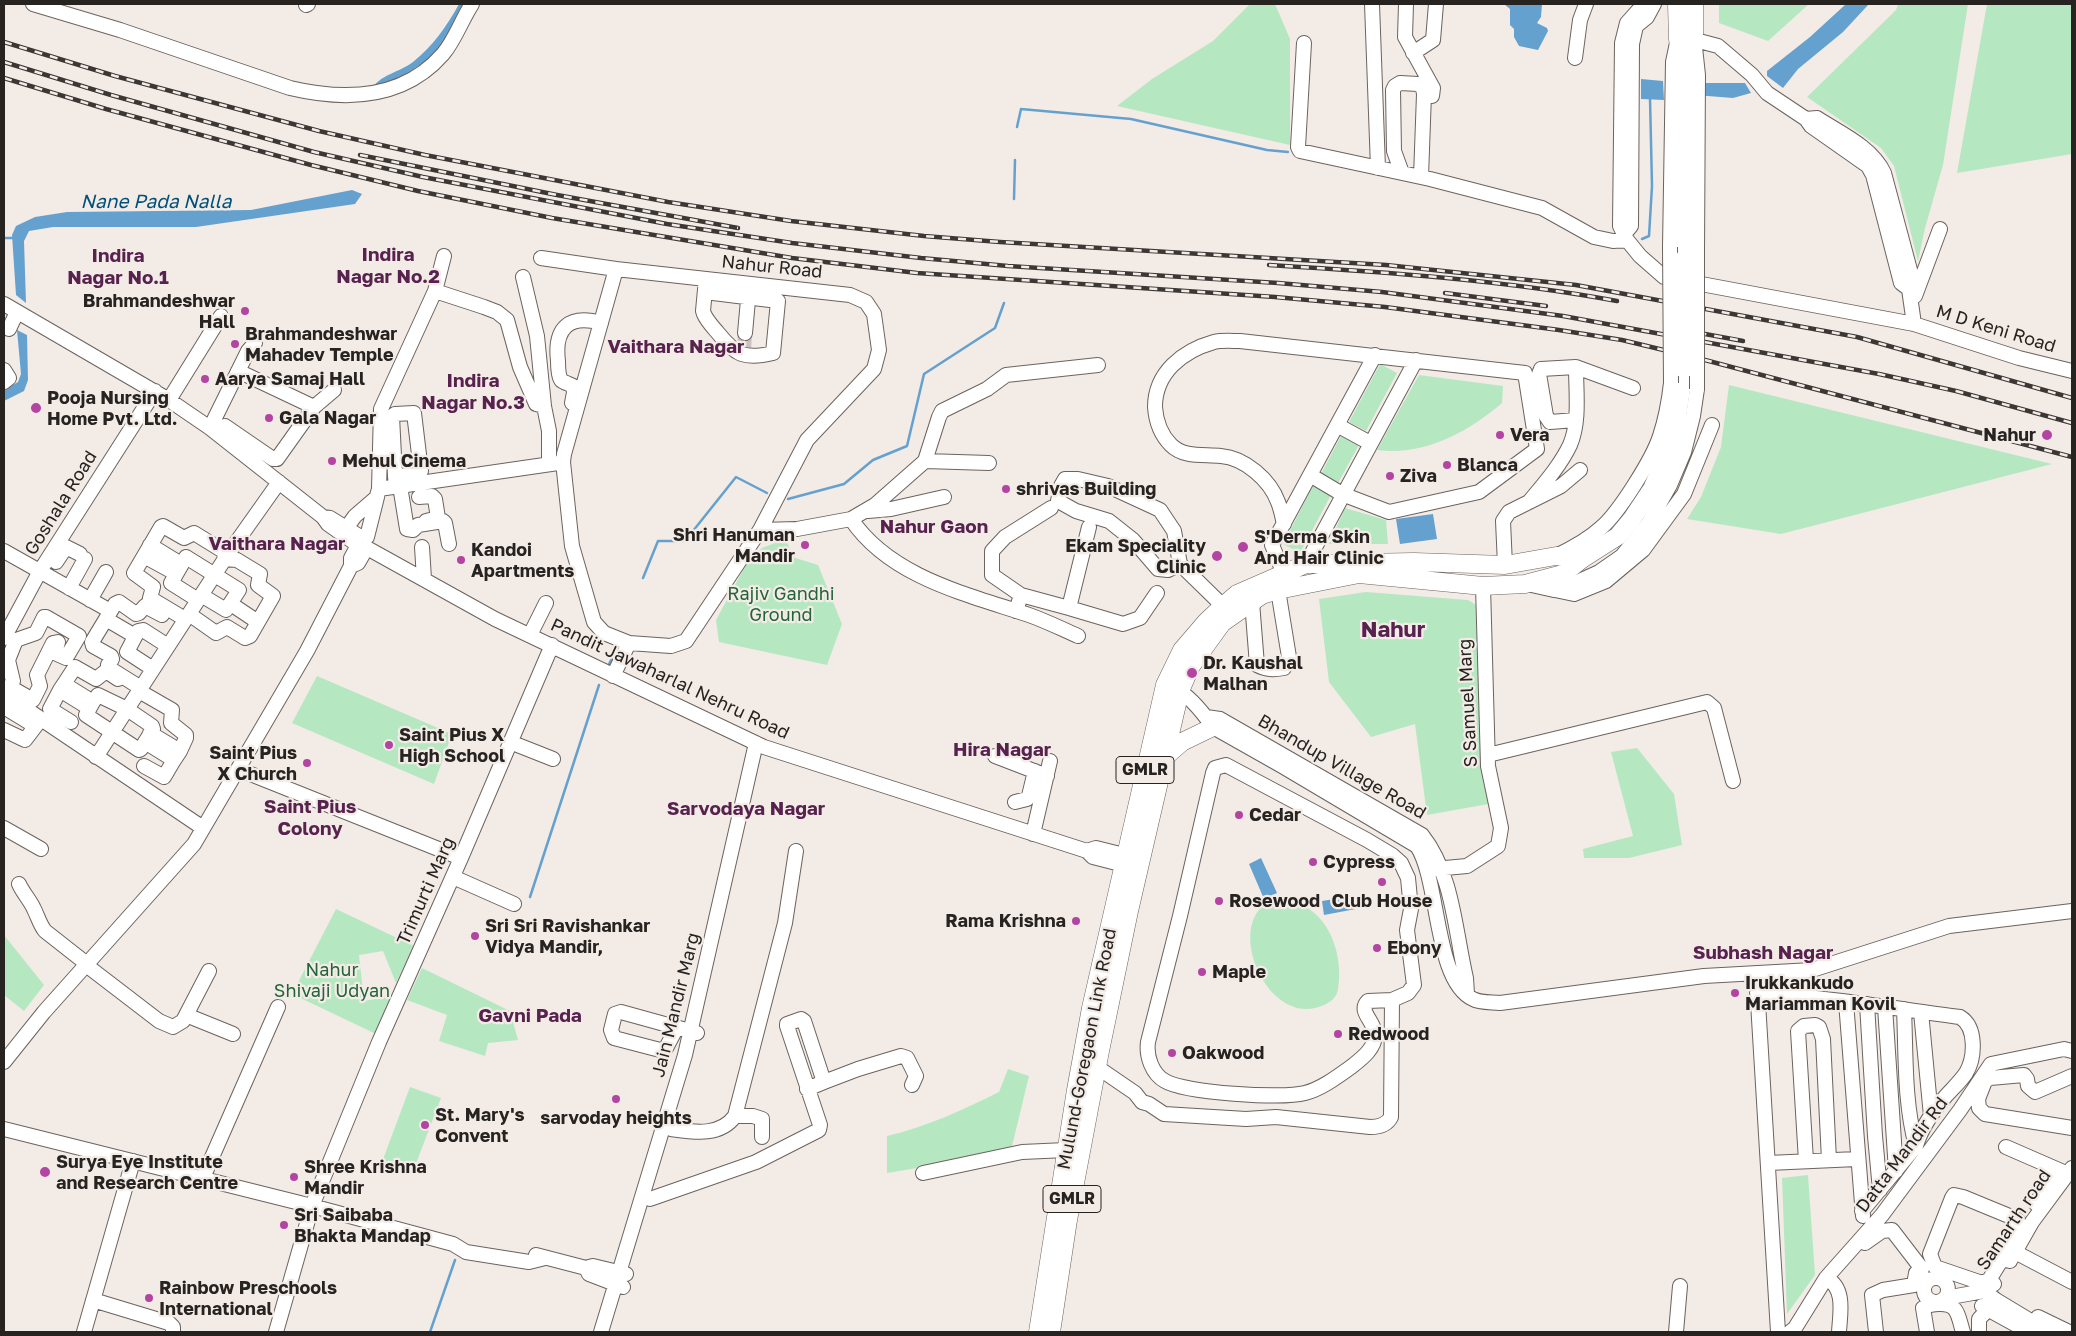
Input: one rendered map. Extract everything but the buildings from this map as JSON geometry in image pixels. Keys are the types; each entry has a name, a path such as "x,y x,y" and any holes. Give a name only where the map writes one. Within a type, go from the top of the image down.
{"main road":[{"path":"1582,559 1618,536 1632,520 1652,489 1668,450 1676,424 1684,369 1690,256 1684,104 1684,38 1678,4"},
{"path":"1684,38 1694,4"},
{"name":"GMLR","path":"1132,862 1165,757 1173,688 1222,623 1306,564 1414,562 1504,565 1556,556 1582,559"},
{"name":"GMLR","path":"1132,862 1182,650 1206,622 1237,594 1281,582 1359,574 1483,586 1525,584 1563,574 1582,559"},
{"path":"1165,757 1209,722"},
{"name":"Mulund-Goregaon Link Road","path":"1038,1332 1098,1065 1132,862"},
{"name":"Mulund-Goregaon Link Road","path":"1051,1332 1066,1150 1091,1008 1132,862"}],"street":[{"path":"33,4 120,30 290,88 318,95 376,94 403,84 424,72 444,53 472,4"},
{"path":"1372,4 1378,168"},
{"path":"1406,4 1405,37 1433,88 1424,175"},
{"path":"1414,53 1433,40 1436,4"},
{"path":"1575,58 1580,20 1586,4"},
{"path":"1648,7 1630,17 1631,25 1627,43 1620,226 1640,256 1664,277 1914,324"},
{"name":"M D Keni Road","path":"1684,38 1718,46 1752,75 1767,93 1806,119 1817,118 1870,153 1878,162 1884,173 1913,281 1909,288 1914,324 2019,358 2072,371"},
{"path":"1304,43 1298,146 1300,151 1378,168 1424,175 1542,208 1594,237 1613,241 1626,237"},
{"path":"1400,170 1394,151 1393,139 1394,90 1395,86 1400,83 1418,84 1423,88 1424,94 1424,175"},
{"path":"1556,556 1581,543 1602,527 1620,506 1660,438 1669,405 1671,382 1670,247 1684,104"},
{"path":"1912,304 1940,229"},
{"path":"4,1062 194,844 307,651 352,566 358,563 362,543 378,493 381,409 434,291 444,256"},
{"path":"1554,590 1599,572 1622,556 1648,524 1670,485 1684,452 1693,416 1697,389 1690,256"},
{"path":"541,258 616,269"},
{"name":"Nahur Road","path":"616,269 706,285 749,290 850,295 866,302 874,314 879,350 874,370 807,440 760,530 686,641 671,646 628,643 604,633 594,622 572,546 563,462 574,402 601,323 616,269"},
{"path":"523,277 537,336 544,406 549,431 549,464"},
{"path":"706,285 704,316 730,348 744,353 759,356 773,353 778,301 749,290 745,333"},
{"path":"434,291 497,312 507,320 520,367 536,404 544,406"},
{"path":"4,304 219,430 254,454 279,482 226,556 96,757"},
{"path":"9,329 17,312"},
{"path":"169,400 221,316"},
{"path":"574,402 575,387 563,382 560,376 556,348 559,338 573,320 588,320 601,323"},
{"path":"1284,524 1278,500 1265,480 1246,465 1224,456 1185,454 1171,446 1161,433 1156,419 1155,396 1160,381 1172,363 1215,342 1240,341 1525,373 1537,449 1488,486 1474,493 1389,512 1342,494 1310,475"},
{"path":"219,430 243,373 248,351 255,343"},
{"path":"1252,602 1257,665 1265,669 1274,670 1284,668 1290,657 1281,582 1272,545 1375,355"},
{"path":"1306,564 1370,442 1416,360"},
{"path":"760,530 797,529 851,519 864,512 875,505 925,461 942,411 987,389 1006,375 1098,365"},
{"path":"1529,502 1549,478 1571,444 1576,420 1576,367"},
{"path":"1576,420 1550,422 1546,416 1539,374 1541,369 1576,367 1633,388"},
{"path":"4,370 9,378 4,382"},
{"path":"243,373 314,407"},
{"path":"254,454 273,459 280,456 314,407 334,390"},
{"name":"Goshala Road","path":"4,638 155,391"},
{"path":"1337,425 1370,442"},
{"path":"1525,584 1574,594 1606,581 1643,550 1684,494 1712,425"},
{"path":"925,461 990,463"},
{"path":"344,531 355,516 378,493 399,483 563,462"},
{"path":"1504,565 1503,521 1509,512 1561,486 1580,470"},
{"path":"1180,564 1168,570 1158,569 1132,540 1109,521 1076,511 1058,501 1061,486 1065,479 1078,479 1108,486 1160,510 1174,531 1180,564 1223,606"},
{"name":"Pandit Jawaharlal Nehru Road","path":"279,482 323,517 328,524 344,531 495,619 760,745 1087,851 1093,858 1132,862"},
{"path":"399,483 412,522 438,518 433,497 419,497"},
{"path":"399,483 407,529 413,530 418,525 442,520 445,523 449,544"},
{"path":"864,512 891,509 944,497"},
{"path":"1051,508 1005,536 992,551 992,575 1021,594 1123,624 1140,618 1157,593"},
{"path":"851,519 861,534 880,551 932,583 1016,611 1078,636"},
{"path":"139,690 109,668 111,656 93,646 92,642 104,617 115,604 118,602 138,614 143,606 146,606 216,633 226,627 246,638 250,636 273,596 258,585 260,574 237,560 226,556 194,533 184,538 163,526 134,572 135,575 153,587 150,598 185,620"},
{"path":"1069,608 1089,527"},
{"path":"422,547 424,579"},
{"path":"45,570 65,548 83,557 69,584"},
{"path":"4,551 45,570 69,584 90,600 104,617 133,639"},
{"path":"147,551 178,569"},
{"path":"189,557 215,573 238,588 233,601 225,611 172,584 171,580 184,558 189,557"},
{"path":"90,600 106,572"},
{"name":"S Samuel Marg","path":"1434,869 1467,866 1498,846 1501,828 1488,766 1483,586"},
{"path":"1016,611 1021,594"},
{"path":"233,601 260,618"},
{"path":"530,635 546,603"},
{"path":"46,617 79,636 66,658 57,654 58,642 53,642 37,675 40,686 33,700 6,696 12,679 8,663 8,649 18,638 36,633 46,617"},
{"path":"153,669 128,653 127,649 138,631 143,630 168,646"},
{"path":"613,676 628,643"},
{"name":"Trimurti Marg","path":"276,1332 312,1206 379,1042 461,858 552,645"},
{"path":"71,722 50,708 74,668 77,667 96,679 106,672 139,690 172,710 174,713 171,724 186,735 177,756 164,777 144,766"},
{"path":"62,687 91,705"},
{"path":"1173,688 1209,722 1252,743 1407,833"},
{"path":"101,695 127,709 152,726 153,729 139,750 111,734 87,717 86,713 96,696 101,695"},
{"path":"6,696 38,723 96,757 204,828"},
{"path":"1488,755 1707,702 1714,708 1733,781"},
{"path":"4,730 25,740 38,723"},
{"path":"148,738 177,756"},
{"path":"510,742 553,759"},
{"name":"Jain Mandir Marg","path":"601,1332 609,1324 666,1137 684,1071 688,1030 714,946 760,745"},
{"path":"995,756 1041,773"},
{"path":"1033,834 1035,798 1041,773 1050,761"},
{"path":"1226,765 1367,840 1392,855 1401,863 1408,878 1411,909 1407,930 1414,985 1408,993 1392,1000 1368,1000 1366,1003 1364,1011 1374,1028 1375,1034 1368,1053 1329,1082 1304,1094 1211,1092 1171,1084 1163,1080 1155,1071 1147,1052 1148,1042 1215,768 1226,765"},
{"path":"238,768 461,858"},
{"path":"1015,802 1035,798"},
{"path":"4,828 41,849"},
{"name":"Bhandup Village Road","path":"1407,833 1422,835 1430,845 1434,869 1433,898 1450,968 1458,986 1467,994"},
{"name":"Bhandup Village Road","path":"1407,833 1434,869 1449,896 1466,978 1467,994"},
{"path":"666,1137 711,1131 730,1123 735,1116 785,923 796,851"},
{"path":"452,877 514,904"},
{"path":"19,884 24,895 34,908 45,932 159,1022 172,1027 179,1025 209,971"},
{"path":"1416,901 1424,905 1433,898 1449,896"},
{"path":"1467,994 1473,1000 1500,1003 1704,976 1756,974 1781,970 1812,970 1949,926 2072,912"},
{"path":"1756,974 1778,1332"},
{"path":"1757,993 1867,1004 1885,1006 1960,1017 1967,1022 1970,1028 1973,1046 1967,1071 1930,1116 1919,1134 1916,1146 1880,1190 1863,1216 1846,1002"},
{"path":"1098,1065 1134,1093 1142,1102 1150,1104 1164,1114 1246,1119 1276,1117 1370,1127 1383,1125 1388,1122 1392,1110 1392,1000"},
{"path":"1867,1004 1880,1190"},
{"path":"1885,1006 1896,1171"},
{"path":"202,1180 278,1007"},
{"path":"1904,1009 1908,1107 1916,1146"},
{"path":"1922,1012 1930,1116"},
{"path":"186,1015 233,1034"},
{"path":"645,1206 756,1162 819,1130 820,1125 787,1026 790,1023 801,1019 804,1021 824,1082"},
{"path":"1806,1161 1798,1031 1804,1026 1815,1025 1819,1028 1823,1039 1829,1160"},
{"name":"Datta Mandir Rd","path":"1790,1332 1795,1328 1830,1278 1882,1215 1960,1110 1991,1064 2064,1049 2072,1051"},
{"path":"807,1089 858,1069 901,1056 907,1058 915,1072 916,1076 912,1085"},
{"path":"2072,1076 2035,1092 2028,1086 2027,1079 2024,1076 1990,1078 1985,1081 1978,1099 1979,1108 1985,1114 2072,1128"},
{"path":"735,1116 752,1116 762,1119 762,1137"},
{"path":"6,1129 202,1180 312,1206 453,1244 467,1243 497,1252 530,1252 545,1258 586,1268 589,1274 621,1280"},
{"path":"2006,1147 2065,1171"},
{"path":"923,1173 1022,1152 1066,1150"},
{"path":"1768,1163 1857,1159"},
{"path":"84,1332 133,1161"},
{"name":"Samarth road","path":"1984,1290 2003,1275 2009,1257 2036,1210 2065,1171"},
{"path":"1954,1195 1988,1207 2018,1221 2009,1257 1989,1280 1982,1283 1935,1267 1930,1254 1954,1195"},
{"path":"1839,1332 1840,1299 1838,1289 1830,1278 1869,1239 1882,1231 1892,1230 1922,1269 1921,1279"},
{"path":"2009,1257 2072,1282"},
{"path":"1876,1332 1872,1295 1883,1290 1914,1285 1921,1279 1932,1278 1944,1280 1948,1287 1947,1300 1955,1308 1963,1332"},
{"path":"1676,1332 1680,1286"},
{"path":"1927,1332 1923,1308 1984,1290 1989,1305 2049,1332"},
{"path":"1916,1293 1919,1299 1928,1306"},
{"path":"93,1300 169,1323 173,1332"},
{"path":"1979,1332 1979,1318 1989,1305"},
{"path":"2031,1325 2069,1332"}],"green space":[{"path":"1250,4 1275,4 1290,39 1290,145 1117,106 1152,79 1213,41"},
{"path":"1719,4 1809,4 1768,41 1719,23"},
{"path":"1898,4 1968,4 1943,165 1925,228 1918,261 1894,166 1881,148 1807,97 1896,10"},
{"path":"1987,4 2072,4 2072,154 1957,173"},
{"path":"1380,364 1397,373 1366,431 1349,422"},
{"path":"1419,375 1503,386 1502,403 1474,424 1444,440 1428,446 1411,449 1377,450"},
{"path":"1729,385 2052,464 1781,534 1687,519 1701,497 1721,447"},
{"path":"1341,436 1359,445 1338,483 1321,474"},
{"path":"1313,486 1331,495 1300,553 1283,544"},
{"path":"1345,508 1386,520 1388,544 1329,544"},
{"name":"Rajiv Gandhi Ground","path":"780,541 787,541 792,557 818,565 842,624 827,665 719,642 716,620 748,561 762,548"},
{"path":"1366,592 1468,600 1478,606 1494,803 1427,815 1415,724 1371,737 1329,682 1319,599"},
{"path":"317,676 452,734 434,784 292,723"},
{"path":"1637,748 1674,794 1682,845 1629,858 1584,858 1583,849 1633,836 1611,752"},
{"path":"1275,899 1304,906 1322,921 1329,931 1337,954 1339,978 1336,994 1327,1004 1305,1009 1287,1004 1272,992 1260,975 1253,955 1250,936 1254,918 1265,904"},
{"name":"Nahur Shivaji Udyan","path":"336,909 414,946 396,983 383,951 359,955 364,1001 393,996 376,1034 292,994"},
{"path":"4,935 44,985 24,1011 4,995"},
{"path":"422,968 510,1011 518,1040 488,1043 485,1056 439,1041 447,1015 407,1000"},
{"path":"1008,1069 1029,1076 1012,1146 1008,1153 887,1173 887,1136 930,1123 999,1092"},
{"path":"410,1087 441,1098 412,1174 382,1162"},
{"path":"1808,1175 1815,1275 1787,1314 1782,1178"}],"water":[{"path":"459,4 468,4 440,52 381,90 371,90 379,81 413,62 427,49 444,28"},
{"path":"1504,4 1542,4 1541,17 1537,23 1547,28 1548,31 1538,50 1519,46 1514,37 1514,29 1510,25 1510,9"},
{"path":"1846,4 1869,4 1843,32 1798,69 1783,88 1767,76 1767,71 1810,37"},
{"path":"1641,79 1663,81 1664,100 1641,99"},
{"path":"1695,83 1745,83 1751,93 1733,98 1695,95"},
{"path":"352,190 362,194 355,204 196,227 53,227 29,231 24,241 26,303 16,295 12,235 16,226 35,217 67,212 251,210"},
{"path":"17,330 27,335 28,380 24,391 4,401 4,390 18,382 21,374"},
{"path":"1433,514 1437,539 1400,544 1396,519"},
{"path":"1261,858 1277,893 1264,899 1249,864"},
{"path":"1359,895 1361,908 1324,915 1322,901"}],"waterway":[{"path":"1642,239 1649,236 1652,186 1650,98"},
{"path":"1017,127 1021,109 1131,119 1267,150 1288,152"},
{"path":"1014,199 1015,160"},
{"path":"4,238 15,238"},
{"path":"788,499 844,484 873,460 907,446 924,374 995,328 1004,303"},
{"path":"643,578 658,541 685,541 736,477 767,493"},
{"path":"608,666 619,645"},
{"path":"530,897 599,685"},
{"path":"430,1332 455,1260"}],"tunnel":[{"path":"744,351 745,333"}],"railway":[{"path":"4,42 115,76 319,131 425,155 668,202 791,221 924,236 1386,265 1576,285 1857,337 2072,398"},
{"path":"4,62 111,95 314,152 423,177 667,224 792,243 921,258 1008,266 1278,283 1382,292 1563,316 1879,374 1956,391 2072,423"},
{"path":"4,78 106,109 311,165 418,191 552,218 792,258 917,273 1275,297 1385,307 1559,330 1622,340 1705,360 2072,457"},
{"path":"360,155 557,195 738,228"},
{"path":"1269,265 1487,282 1617,301"},
{"path":"1445,293 1546,306"},
{"path":"1667,327 1743,341"}],"place":[{"name":"Brahmandeshwar Hall","path":"245,311"},
{"name":"Brahmandeshwar Mahadev Temple","path":"235,344"},
{"name":"Aarya Samaj Hall","path":"205,379"},
{"name":"Pooja Nursing Home Pvt. Ltd.","path":"36,408"},
{"name":"Gala Nagar","path":"269,418"},
{"name":"Vera","path":"1500,435"},
{"name":"Nahur","path":"2047,435"},
{"name":"Mehul Cinema","path":"332,461"},
{"name":"Blanca","path":"1447,465"},
{"name":"Ziva","path":"1390,476"},
{"name":"shrivas Building","path":"1006,489"},
{"name":"Shri Hanuman Mandir","path":"805,545"},
{"name":"S'Derma Skin And Hair Clinic","path":"1243,547"},
{"name":"Ekam Speciality Clinic","path":"1217,556"},
{"name":"Kandoi Apartments","path":"461,560"},
{"name":"Dr. Kaushal Malhan","path":"1192,673"},
{"name":"Saint Pius X High School","path":"389,745"},
{"name":"Saint Pius X Church","path":"307,763"},
{"name":"Cedar","path":"1239,815"},
{"name":"Cypress","path":"1313,862"},
{"name":"Club House","path":"1382,882"},
{"name":"Rosewood","path":"1219,901"},
{"name":"Rama Krishna","path":"1076,921"},
{"name":"Sri Sri Ravishankar Vidya Mandir,","path":"475,936"},
{"name":"Ebony","path":"1377,948"},
{"name":"Maple","path":"1202,972"},
{"name":"Irukkankudo Mariamman Kovil","path":"1735,993"},
{"name":"Redwood","path":"1338,1034"},
{"name":"Oakwood","path":"1172,1053"},
{"name":"sarvoday heights","path":"616,1099"},
{"name":"St. Mary's Convent","path":"425,1125"},
{"name":"Surya Eye Institute and Research Centre","path":"45,1172"},
{"name":"Shree Krishna Mandir","path":"294,1177"},
{"name":"Sri Saibaba Bhakta Mandap","path":"284,1225"},
{"name":"Rainbow Preschools International","path":"149,1298"}],"district":[{"name":"Indira Nagar No.2","path":"388,266"},
{"name":"Indira Nagar No.1","path":"118,267"},
{"name":"Vaithara Nagar","path":"676,347"},
{"name":"Indira Nagar No.3","path":"473,392"},
{"name":"Nahur Gaon","path":"934,527"},
{"name":"Vaithara Nagar","path":"277,544"},
{"name":"Nahur","path":"1393,630"},
{"name":"Hira Nagar","path":"1002,750"},
{"name":"Sarvodaya Nagar","path":"746,809"},
{"name":"Saint Pius Colony","path":"310,818"},
{"name":"Subhash Nagar","path":"1763,953"},
{"name":"Gavni Pada","path":"530,1016"}],"water label":[{"name":"Nane Pada Nalla","path":"156,202"}]}
